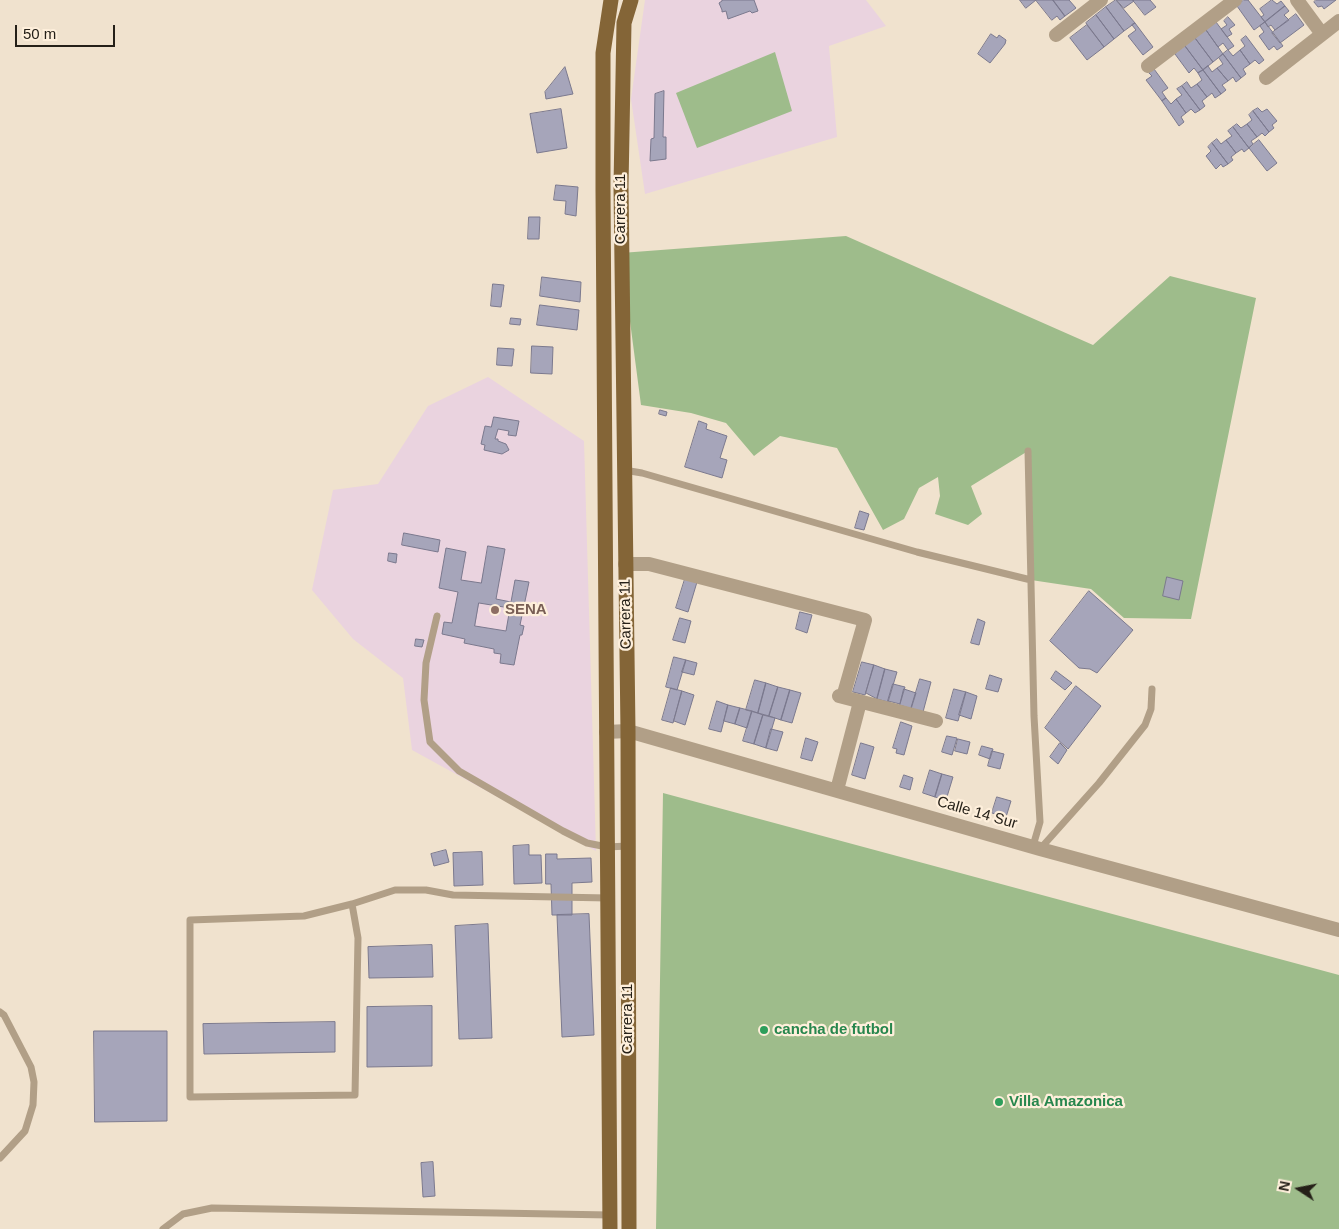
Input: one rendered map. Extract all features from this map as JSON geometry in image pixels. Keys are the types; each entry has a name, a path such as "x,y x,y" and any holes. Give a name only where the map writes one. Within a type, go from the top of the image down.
{"main road":[{"name":"Carrera 11","path":"610,1222 603,52 608,11 612,0"},
{"name":"Carrera 11","path":"629,1229 628,731 621,176 624,23 631,0"}],"street":[{"path":"1056,35 1101,0"},
{"path":"1148,66 1235,0"},
{"path":"1297,0 1322,34"},
{"path":"1266,78 1339,20"},
{"path":"625,564 649,564 865,620 841,697 936,721"},
{"path":"837,790 860,702"},
{"name":"Calle 14 Sur","path":"606,732 628,731 1037,848 1339,930"}],"lane":[{"path":"1028,451 1034,716 1040,822 1037,848"},
{"path":"624,470 642,473 917,552 1031,580"},
{"path":"437,616 426,663 424,700 430,742 459,771 563,831 587,843 607,848 628,846"},
{"path":"1037,848 1099,783 1145,724 1151,709 1152,689"},
{"path":"352,904 358,938 355,1095 190,1097 190,920 304,916 352,904 395,890 426,890 453,895 608,898"},
{"path":"0,1012 4,1016 31,1067 34,1082 33,1105 25,1131 0,1158"},
{"path":"163,1229 183,1214 212,1208 610,1222"}],"shaded area":[{"path":"645,0 866,0 886,26 829,46 837,137 645,194 631,99"},
{"path":"488,377 584,441 596,851 412,750 403,678 353,639 312,590 333,490 378,484 428,406"}],"green space":[{"path":"775,52 792,111 697,148 676,93"},
{"path":"846,236 1093,345 1170,276 1256,298 1191,619 1124,618 1091,589 1031,580 1028,451 971,486 982,514 968,525 935,514 940,496 938,477 919,488 904,519 883,530 837,448 780,436 754,456 726,423 691,413 641,405 621,253"},
{"name":"Villa Amazonica","path":"663,793 1339,975 1339,1229 656,1229"}],"building":[{"path":"722,0 754,0 758,11 752,13 750,11 728,19 726,11 722,12 719,3"},
{"path":"1020,0 1036,0 1026,8"},
{"path":"1036,0 1053,0 1065,16 1060,20 1057,16 1052,20"},
{"path":"1053,0 1069,0 1076,8 1065,16"},
{"path":"1116,0 1135,23 1124,31 1106,7"},
{"path":"1117,0 1133,0 1134,1 1124,8"},
{"path":"1133,0 1150,0 1156,7 1145,15"},
{"path":"1244,0 1248,0 1265,22 1254,30 1237,6"},
{"path":"1272,0 1277,4 1281,1 1285,6 1265,22 1261,17 1264,15 1260,9"},
{"path":"1316,0 1336,0 1324,9 1322,6 1318,7 1314,2"},
{"path":"1285,6 1289,11 1284,15 1289,20 1275,30 1271,25 1268,27 1265,22"},
{"path":"1106,7 1124,31 1114,39 1096,15"},
{"path":"1296,14 1304,25 1280,43 1272,33"},
{"path":"1096,15 1114,39 1104,47 1086,23"},
{"path":"1228,17 1235,25 1229,29 1232,34 1227,37 1221,29 1227,25 1224,21"},
{"path":"1216,22 1234,46 1228,50 1223,43 1218,47 1206,30"},
{"path":"1265,22 1283,46 1277,50 1274,46 1269,50 1259,36 1264,32 1260,26"},
{"path":"1135,23 1153,47 1143,55 1128,36 1136,30 1132,25"},
{"path":"1087,25 1104,47 1087,60 1070,38"},
{"path":"1206,30 1223,54 1213,62 1195,38"},
{"path":"991,34 997,38 999,35 1006,40 990,63 978,54"},
{"path":"1246,36 1264,60 1259,64 1255,60 1250,64 1240,50 1245,46 1241,40"},
{"path":"1195,38 1213,62 1203,70 1185,46"},
{"path":"1185,46 1203,70 1198,73 1194,68 1189,73 1175,54"},
{"path":"1228,50 1233,56 1240,50 1250,64 1243,69 1246,74 1241,78 1223,54"},
{"path":"1223,54 1241,78 1236,82 1233,77 1228,81 1217,68 1223,64 1219,58"},
{"path":"1208,66 1212,72 1217,68 1228,81 1222,85 1226,90 1221,94 1203,70"},
{"path":"565,67 573,94 546,99 545,92"},
{"path":"1154,69 1168,88 1162,92 1166,98 1162,101 1146,80 1152,76 1149,73"},
{"path":"1203,70 1221,94 1215,98 1212,93 1207,97 1197,84 1202,80 1198,73"},
{"path":"1187,82 1191,88 1197,84 1207,97 1202,101 1205,106 1200,110 1182,86"},
{"path":"1182,86 1200,110 1195,113 1191,109 1186,113 1176,99 1182,95 1177,89"},
{"path":"664,91 663,137 666,137 666,159 650,161 651,139 654,138 655,94"},
{"path":"1166,98 1171,104 1176,99 1186,113 1181,117 1184,122 1179,126 1162,101"},
{"path":"1258,108 1262,112 1267,109 1277,121 1272,125 1274,128 1269,132 1253,111"},
{"path":"561,109 567,148 537,153 530,114"},
{"path":"1253,111 1269,132 1265,136 1262,133 1257,137 1247,124 1252,120 1249,115"},
{"path":"1237,124 1241,128 1247,124 1257,137 1251,141 1253,144 1249,148 1233,127"},
{"path":"1233,127 1249,148 1244,152 1242,149 1236,153 1226,140 1232,136 1228,131"},
{"path":"1217,139 1221,144 1226,140 1236,153 1231,157 1233,160 1228,164 1212,143"},
{"path":"1259,140 1277,163 1267,171 1249,148"},
{"path":"1212,143 1228,164 1223,167 1221,164 1216,169 1206,156 1211,151 1208,147"},
{"path":"556,185 578,187 576,216 565,214 566,201 554,200"},
{"path":"529,217 540,217 539,239 528,239"},
{"path":"542,277 581,282 580,302 540,296"},
{"path":"493,284 504,285 501,307 491,306"},
{"path":"540,305 579,310 577,330 537,325"},
{"path":"511,318 521,319 520,325 510,324"},
{"path":"532,346 553,347 552,374 531,373"},
{"path":"498,348 514,349 512,366 497,365"},
{"path":"660,410 667,412 666,416 659,414"},
{"path":"494,417 519,421 516,436 508,435 509,431 498,429 495,439 506,444 509,450 502,454 484,450 485,445 481,444 485,426 491,427"},
{"path":"699,421 707,424 706,429 727,436 720,458 727,460 722,478 685,467"},
{"path":"860,511 869,514 864,530 855,528"},
{"path":"404,533 440,540 438,552 402,545"},
{"path":"488,546 505,549 496,599 511,602 515,580 529,582 520,625 524,626 522,635 520,635 514,665 500,663 501,654 494,653 494,649 464,643 465,639 442,634 444,622 452,623 458,592 439,588 446,548 466,552 461,580 481,583","holes":["479,603 510,608 506,631 475,626"]},
{"path":"389,553 397,554 396,563 388,561"},
{"path":"1167,577 1183,581 1179,600 1163,596"},
{"path":"685,579 697,582 688,612 676,608"},
{"path":"1089,591 1133,630 1097,673 1090,669 1079,668 1050,641"},
{"path":"800,612 812,615 807,633 796,629"},
{"path":"680,618 691,621 685,643 673,640"},
{"path":"978,619 985,622 979,645 971,643"},
{"path":"416,639 424,640 422,647 415,646"},
{"path":"674,657 686,660 677,690 666,687"},
{"path":"686,660 697,663 694,675 682,672"},
{"path":"862,662 874,665 865,695 853,692"},
{"path":"874,665 885,669 877,699 866,693"},
{"path":"885,669 897,672 888,702 877,699"},
{"path":"1056,671 1072,683 1065,690 1051,679"},
{"path":"990,675 1002,679 998,692 986,689"},
{"path":"920,679 931,682 923,712 911,709"},
{"path":"755,680 766,683 758,713 746,710"},
{"path":"766,683 778,687 769,716 758,713"},
{"path":"893,684 905,687 900,704 888,701"},
{"path":"1076,686 1101,706 1068,749 1045,728"},
{"path":"778,687 790,690 781,720 769,716"},
{"path":"671,688 682,691 673,723 662,720"},
{"path":"904,689 916,693 911,709 900,705"},
{"path":"954,689 966,692 958,721 946,718"},
{"path":"790,690 801,693 792,723 781,720"},
{"path":"682,691 694,695 685,725 674,721"},
{"path":"966,692 977,696 971,719 959,715"},
{"path":"717,701 728,705 721,732 709,729"},
{"path":"728,705 740,708 735,724 724,721"},
{"path":"740,708 752,711 747,728 735,724"},
{"path":"752,711 763,715 754,744 743,741"},
{"path":"763,715 775,718 766,748 754,744"},
{"path":"901,722 912,726 904,755 896,753 897,749 893,748"},
{"path":"771,729 783,732 777,751 766,748"},
{"path":"947,736 957,738 952,755 942,752"},
{"path":"806,738 818,742 812,761 801,758"},
{"path":"958,739 970,742 967,754 955,751"},
{"path":"861,743 874,747 865,779 852,775"},
{"path":"1060,743 1067,750 1058,764 1050,757"},
{"path":"982,746 993,749 990,759 979,755"},
{"path":"992,751 1004,754 1000,769 988,766"},
{"path":"930,770 942,774 935,797 923,793"},
{"path":"942,774 953,777 946,800 935,797"},
{"path":"904,775 913,778 910,790 900,787"},
{"path":"997,797 1011,801 1006,817 992,813"},
{"path":"529,845 529,855 541,855 542,883 514,884 513,846"},
{"path":"446,850 449,862 434,866 431,854"},
{"path":"482,852 483,885 454,886 453,853"},
{"path":"546,854 557,854 557,859 591,858 592,882 572,883 572,915 552,915 551,884 546,884"},
{"path":"589,914 594,1035 562,1037 557,915"},
{"path":"488,924 492,1038 459,1039 455,926"},
{"path":"432,945 433,977 369,978 368,947"},
{"path":"432,1006 432,1066 367,1067 367,1007"},
{"path":"335,1022 335,1052 204,1054 203,1024"},
{"path":"94,1031 167,1031 167,1121 95,1122"},
{"path":"433,1162 435,1196 423,1197 421,1163"}],"place":[{"name":"SENA","path":"495,610"},
{"name":"cancha de futbol","path":"764,1030"},
{"name":"Villa Amazonica","path":"999,1102"}]}
